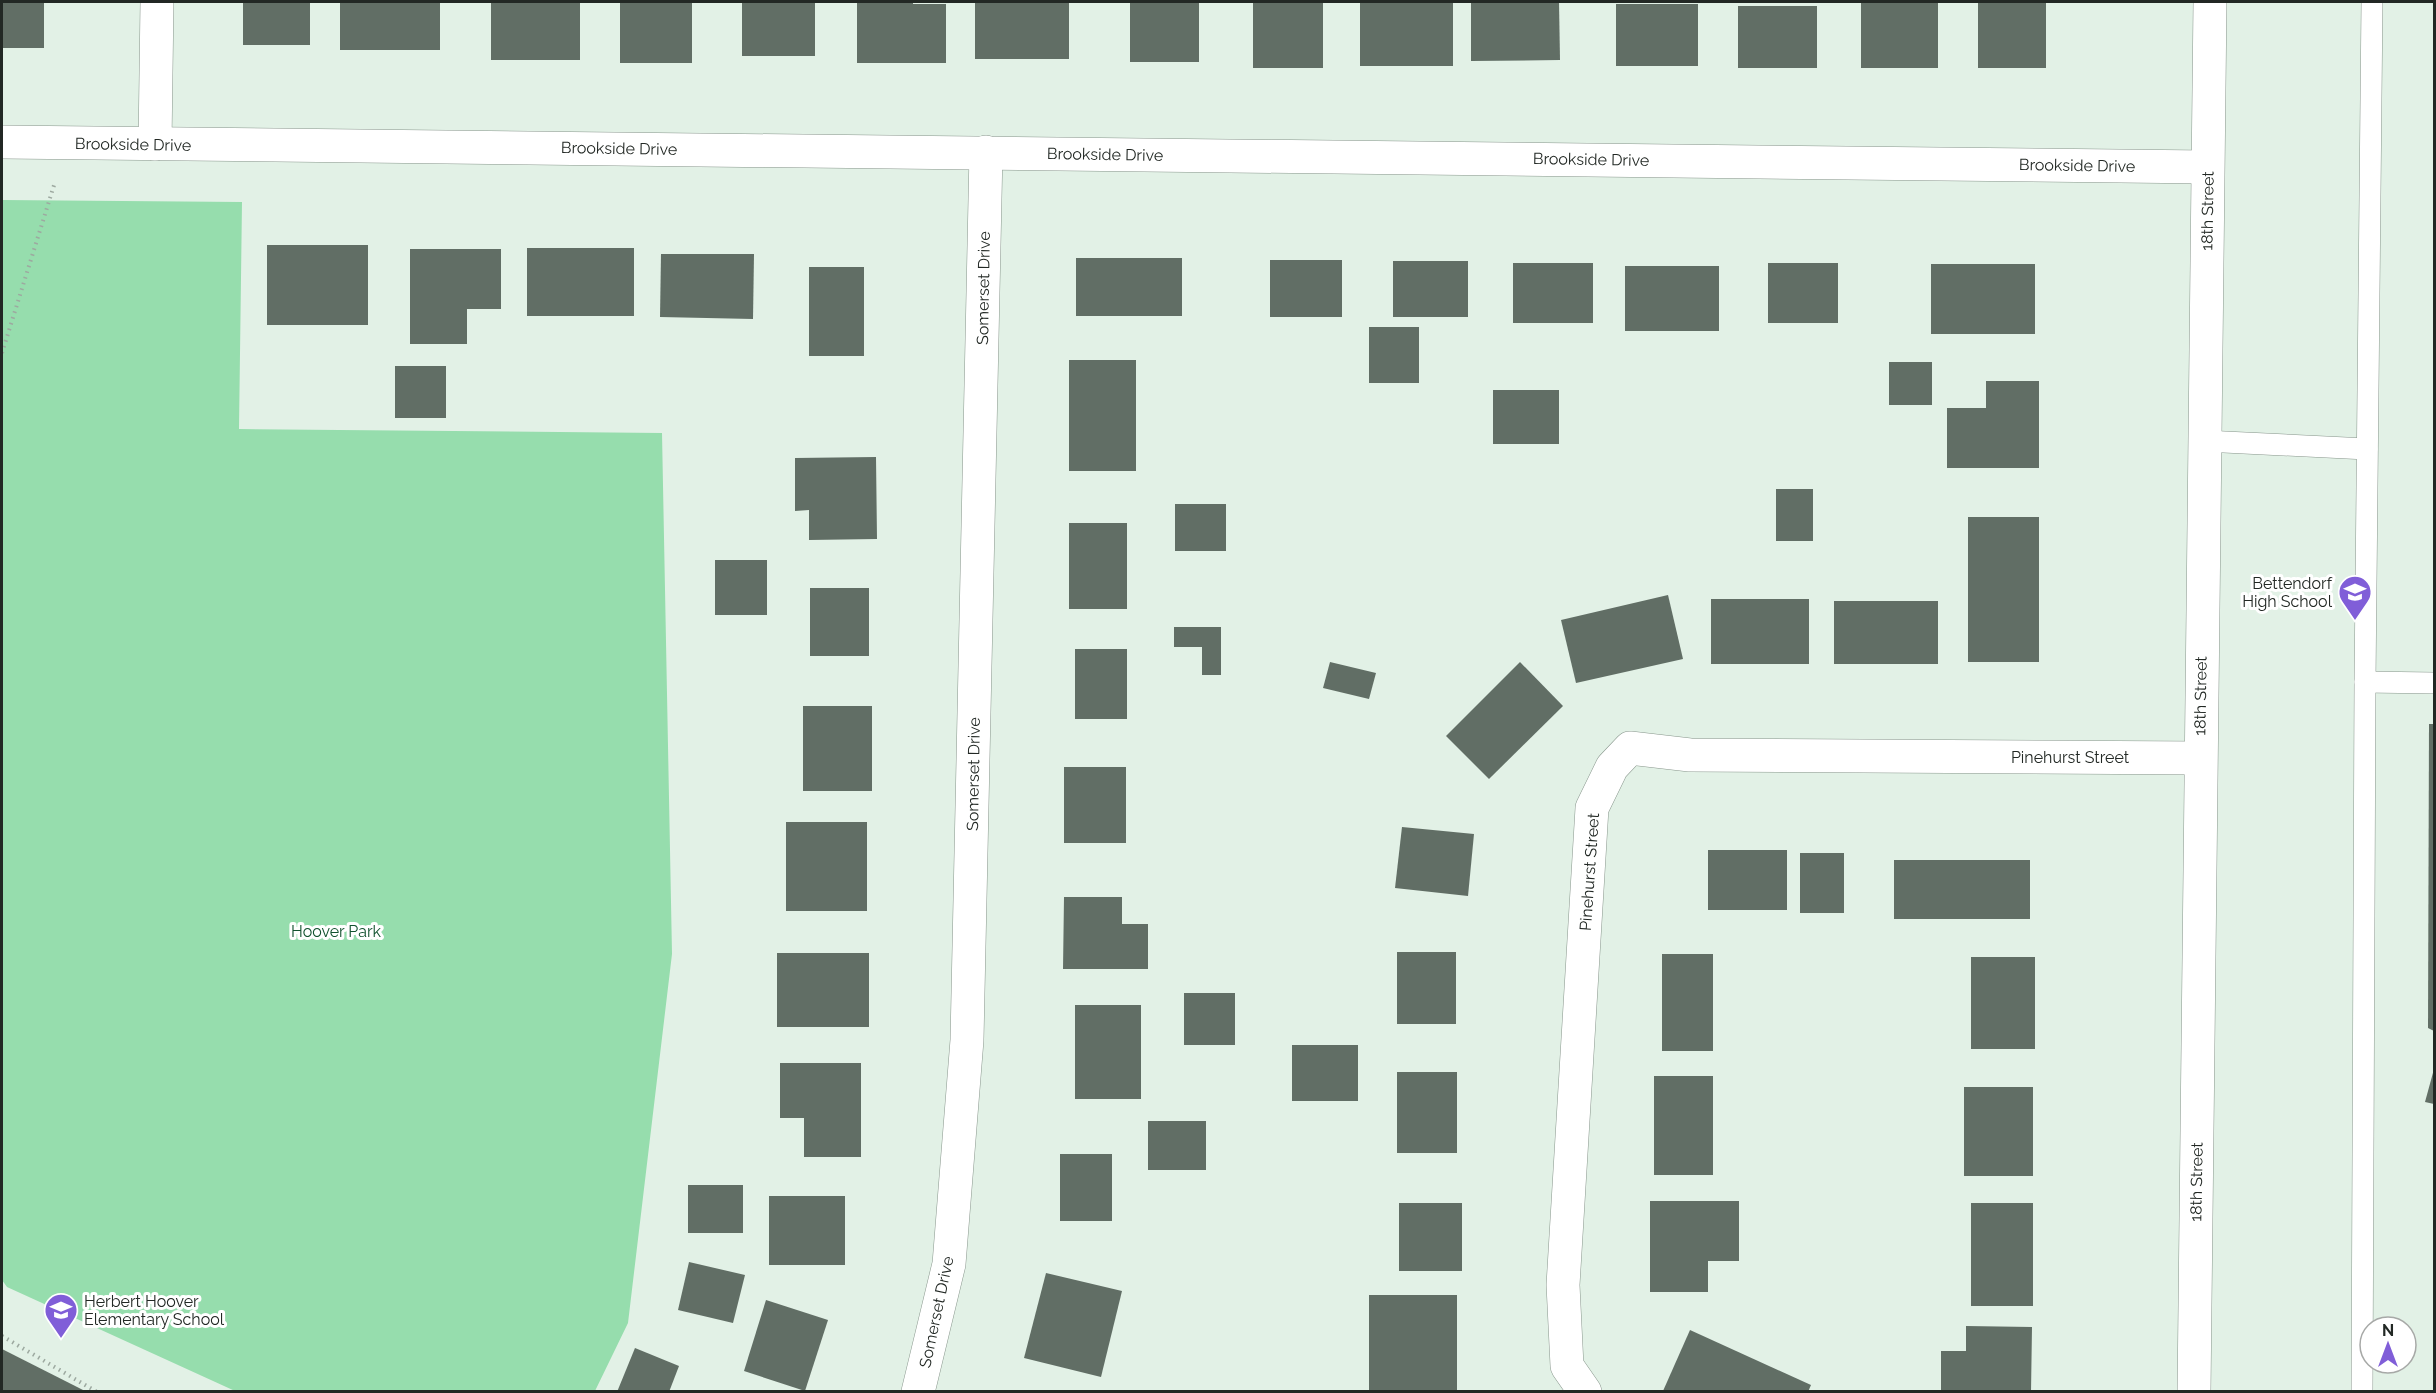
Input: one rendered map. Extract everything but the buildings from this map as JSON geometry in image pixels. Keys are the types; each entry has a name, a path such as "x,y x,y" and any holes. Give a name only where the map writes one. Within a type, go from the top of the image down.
{"street":[{"path":"155,144 157,2"},
{"name":"18th Street","path":"2194,1392 2210,2"},
{"name":"Brookside Drive","path":"3,142 2207,167"},
{"name":"Somerset Drive","path":"918,1392 948,1264 967,1040 986,152"},
{"name":"Pinehurst Street","path":"1585,1392 1567,1366 1563,1284 1592,808 1612,767 1630,748 1690,755 2200,758"}],"lane":[{"path":"2362,1392 2365,682 2372,2"},
{"path":"2204,441 2367,449"},
{"path":"2365,682 2434,683"}],"path":[{"path":"2,353 68,143"},
{"path":"2,1336 97,1392"}],"green space":[{"name":"Hoover Park","path":"2,200 242,202 239,429 662,433 672,954 628,1323 595,1391 235,1391 7,1287 2,1280"}],"place":[{"name":"Bettendorf High School","path":"2355,621"},
{"name":"Herbert Hoover Elementary School","path":"61,1339"}]}
